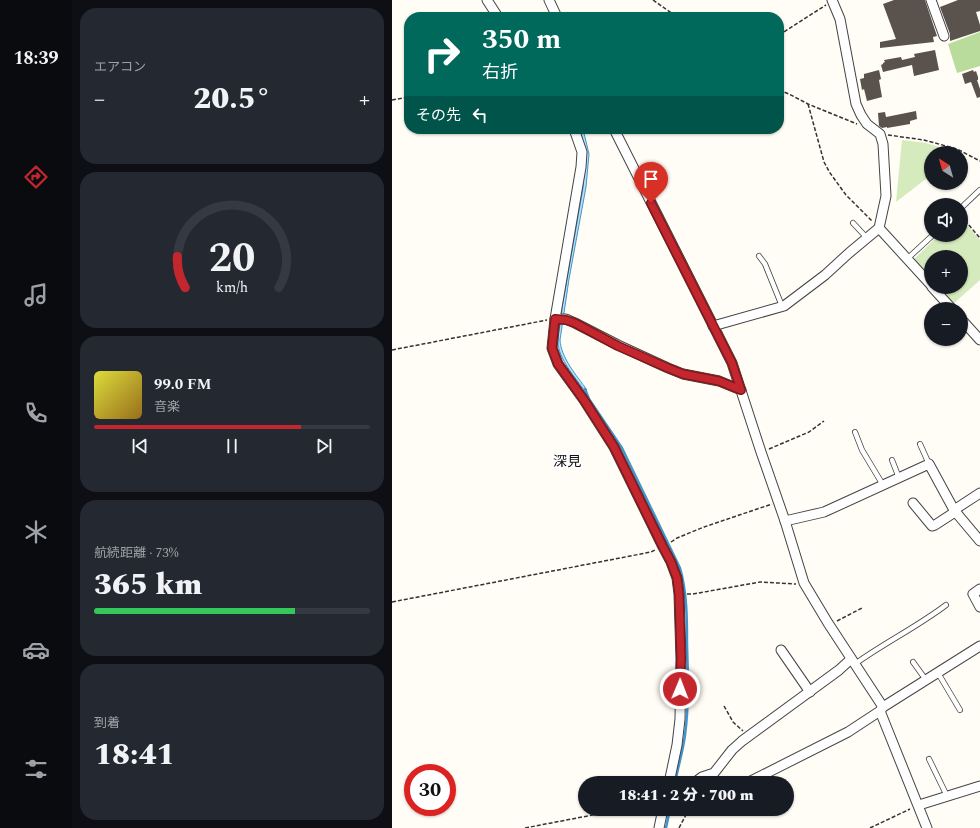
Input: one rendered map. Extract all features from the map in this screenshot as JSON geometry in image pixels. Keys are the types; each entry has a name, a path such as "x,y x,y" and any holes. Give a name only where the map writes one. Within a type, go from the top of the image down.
{"street":[{"path":"487,0 495,12"},
{"path":"549,0 555,12"},
{"path":"713,326 782,306 825,275 879,228 886,196 883,144 880,134 867,124 856,104 840,18 832,0"},
{"path":"931,0 944,36"},
{"path":"576,134 582,152 581,167 555,319 552,348 558,364 584,400 614,447 671,562 677,578 679,594 681,659 680,719 670,776"},
{"path":"617,134 732,363 785,521 804,583 882,709 927,828"},
{"path":"879,228 924,277"},
{"path":"939,294 946,302"},
{"path":"555,319 575,323 618,346 683,374 719,381 741,390"},
{"path":"968,327 980,340"},
{"path":"785,521 824,512 929,464 955,511 980,541"},
{"path":"913,503 932,526 980,493"},
{"path":"980,589 973,594 980,607"},
{"path":"761,776 848,732 980,646"},
{"path":"781,650 810,692"},
{"path":"705,776 714,773 732,750 742,741 839,670 853,662"},
{"path":"919,805 980,786"},
{"path":"659,828 662,816"}],"lane":[{"path":"968,201 980,190"},
{"path":"853,223 866,238"},
{"path":"907,259 925,242"},
{"path":"759,256 765,264 782,306"},
{"path":"855,432 862,450 883,485"},
{"path":"920,444 929,464"},
{"path":"892,460 899,478"},
{"path":"853,662 933,615 946,605"},
{"path":"913,662 926,680"},
{"path":"938,673 960,710"},
{"path":"929,759 947,796"}],"path":[{"path":"653,0 670,12"},
{"path":"784,32 832,0"},
{"path":"784,92 858,125"},
{"path":"392,100 404,98"},
{"path":"808,104 824,162 830,174 846,195 879,228"},
{"path":"880,134 924,140 957,149 980,161"},
{"path":"968,224 980,238"},
{"path":"392,350 555,319"},
{"path":"761,452 809,432 824,421"},
{"path":"392,602 651,552 663,547 677,538 704,527 778,502"},
{"path":"679,594 693,594 760,582 791,583 806,586"},
{"path":"829,625 862,608"},
{"path":"724,706 732,722 740,730 750,736"},
{"path":"870,828 919,805"},
{"path":"525,828 588,816"},
{"path":"679,828 685,816"}],"green space":[{"path":"980,32 980,66 957,73 948,44"},
{"path":"902,140 926,143 936,146 924,146 924,180 896,202"},
{"path":"968,226 980,240 980,280 968,291 968,250 924,250 924,270 914,259 932,242 968,242"},
{"path":"944,294 964,294 955,302 951,302"}],"water":[{"path":"581,134 584,134 589,154 586,187 569,279 560,340 566,360 587,390 585,391 564,361 558,342 562,308 583,188 586,153"}],"building":[{"path":"894,0 925,0 937,36 933,37 934,42 880,48 880,42 896,39 883,4"},
{"path":"958,0 980,0 980,11 976,12 980,25 980,31 950,41 950,34 940,7"},
{"path":"935,50 939,70 914,76 912,65 883,72 881,65 885,62 884,60 901,57 902,60 915,57 914,54"},
{"path":"879,70 882,97 867,101 864,89 862,90 860,79 864,78 864,74"},
{"path":"973,70 974,72 976,71 980,89 980,97 977,98 971,82 965,84 962,74"},
{"path":"916,111 917,119 910,121 910,124 887,128 882,128 879,126 878,113 885,112 886,117"}],"waterway":[{"path":"585,389 589,399 622,448 680,568 687,615 688,701 684,741 676,776"},
{"path":"666,828 669,816"}],"district":[{"name":"深見","path":"567,461"}],"route":[{"path":"651,203 732,363 741,390 730,387 719,381 683,374 668,368 618,346 575,323 566,320 555,319 552,348 558,364 584,400 614,447 671,562 677,578 679,594 681,659 680,689"}]}
